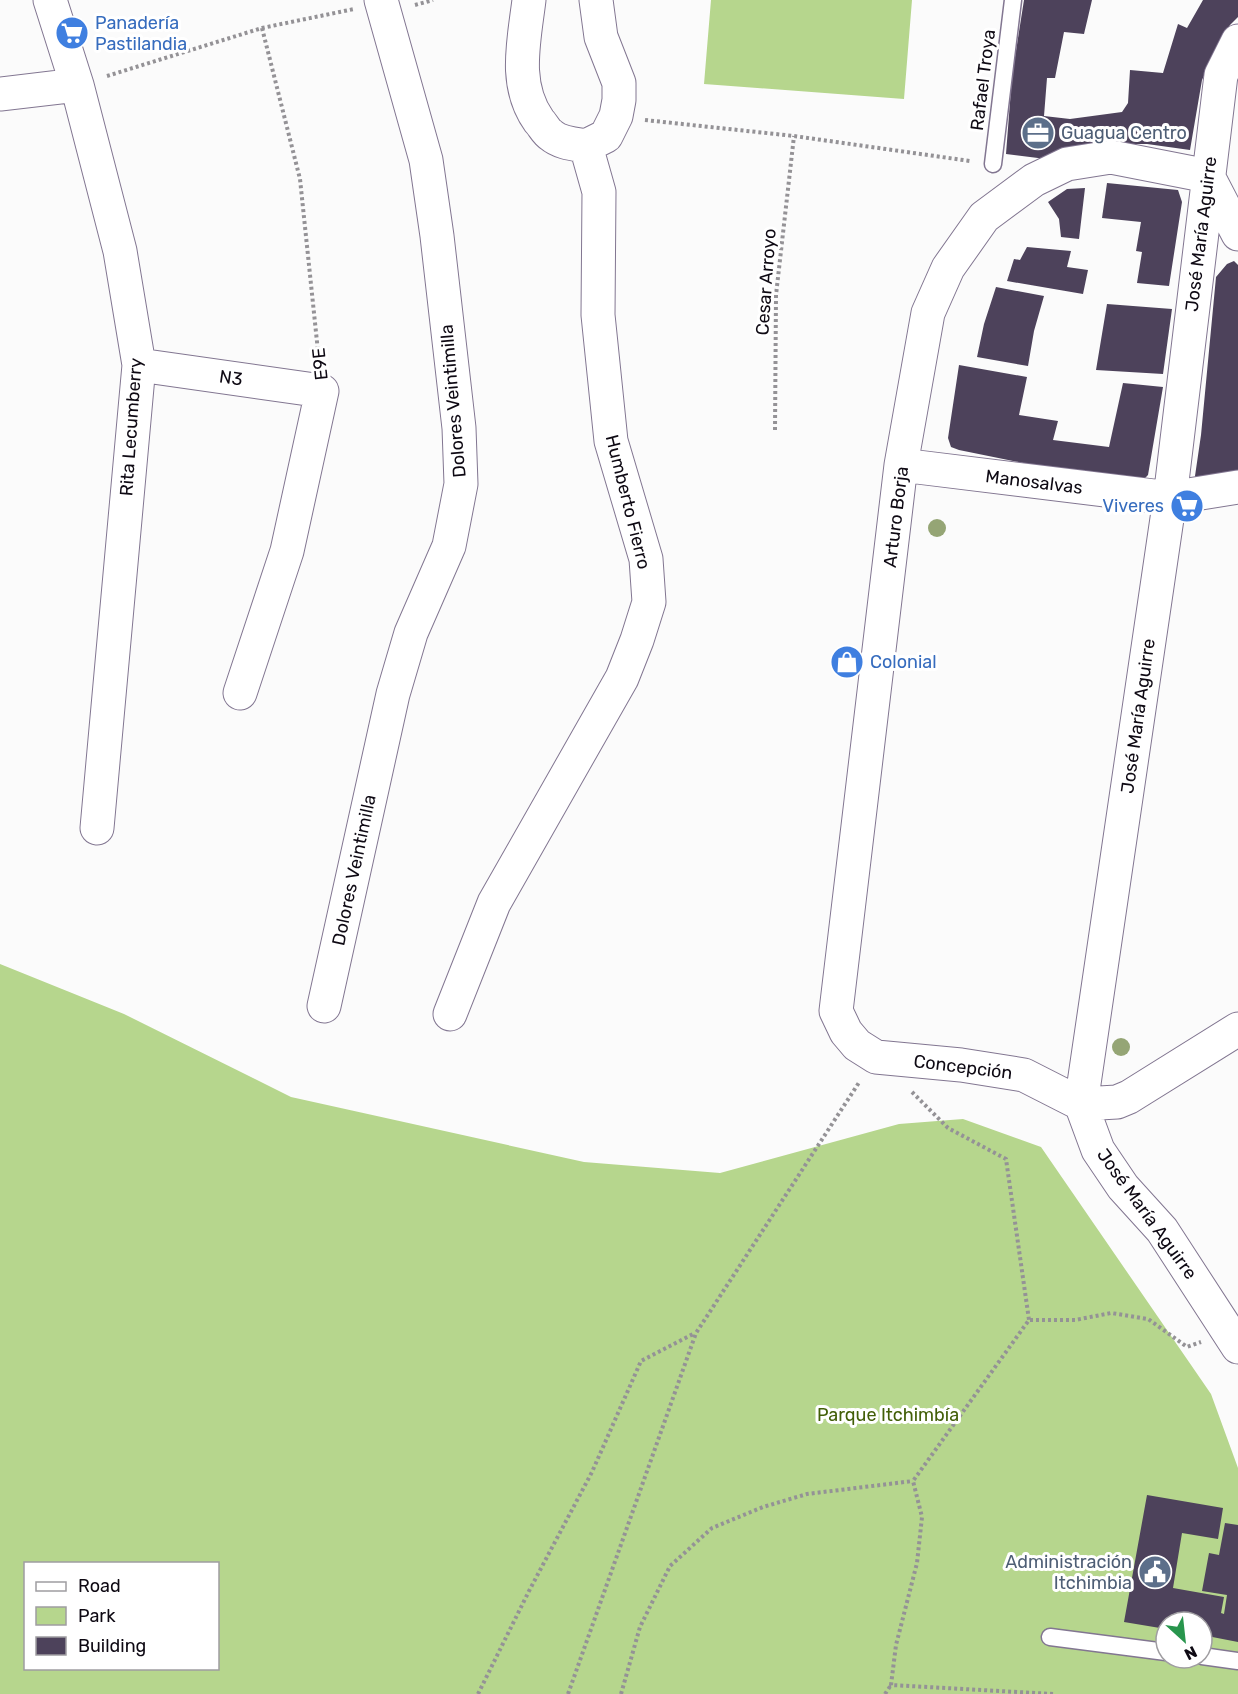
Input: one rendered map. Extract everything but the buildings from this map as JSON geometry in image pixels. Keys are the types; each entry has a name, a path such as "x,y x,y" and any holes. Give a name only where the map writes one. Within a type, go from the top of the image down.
{"street":[{"name":"Rita Lecumberry","path":"50,0 77,86 120,251 139,365 96,828"},
{"path":"528,0 522,68 524,94 550,135 565,142 586,146 606,136 616,116 619,100 619,83 601,38 596,0"},
{"name":"Dolores Veintimilla","path":"324,1006 393,694 411,633 449,546 461,484 459,428 426,159 382,1"},
{"name":"José María Aguirre","path":"1233,1340 1162,1230 1123,1187 1098,1150 1081,1104 1170,498 1221,75 1238,41"},
{"path":"0,94 77,86"},
{"name":"Humberto Fierro","path":"450,1014 494,903 622,678 649,602 646,559 611,441 598,315 599,192 586,146"},
{"name":"Arturo Borja","path":"876,1057 857,1045 846,1032 836,1011 901,465 928,313 948,268 984,217 1034,180 1067,164 1111,157 1208,176"},
{"path":"1208,176 1238,234"},
{"name":"N3","path":"139,365 322,391"},
{"name":"E9E","path":"240,693 287,551 322,391"},
{"name":"Manosalvas","path":"901,465 1170,498 1237,489"},
{"path":"1081,1104 1117,1102 1129,1097 1238,1029"},
{"name":"Concepción","path":"876,1057 961,1065 1024,1075 1081,1104"}],"lane":[{"name":"Rafael Troya","path":"993,164 1013,0"},
{"path":"1050,1637 1154,1650"},
{"path":"1214,1658 1238,1661"}],"path":[{"path":"77,86 262,28 382,1"},
{"name":"E9E","path":"262,28 300,179 322,391"},
{"path":"616,116 794,136 993,164"},
{"name":"Cesar Arroyo","path":"774,430 776,295 794,136"},
{"path":"568,1694 696,1333 876,1057 948,1128 1006,1159 1029,1320 913,1481 807,1494 763,1507 712,1528 670,1566 640,1627 621,1694"},
{"path":"1029,1320 1075,1320 1111,1312 1148,1319 1187,1347 1233,1340"},
{"path":"478,1694 592,1472 641,1361 696,1333"},
{"path":"885,1694 891,1685 896,1645 917,1563 922,1517 913,1481"},
{"path":"891,1685 1053,1694"}],"green space":[{"path":"711,0 912,0 904,99 704,84"},
{"name":"Parque Itchimbía","path":"0,964 124,1014 291,1097 584,1162 720,1173 899,1124 963,1119 1041,1147 1211,1394 1238,1468 1238,1694 0,1694"}],"place":[{"name":"Panadería Pastilandia","path":"72,33"},
{"name":"Guagua Centro","path":"1038,133"},
{"name":"Viveres","path":"1187,506"},
{"name":"Colonial","path":"847,662"},
{"name":"Administración Itchimbia","path":"1155,1572"}]}
